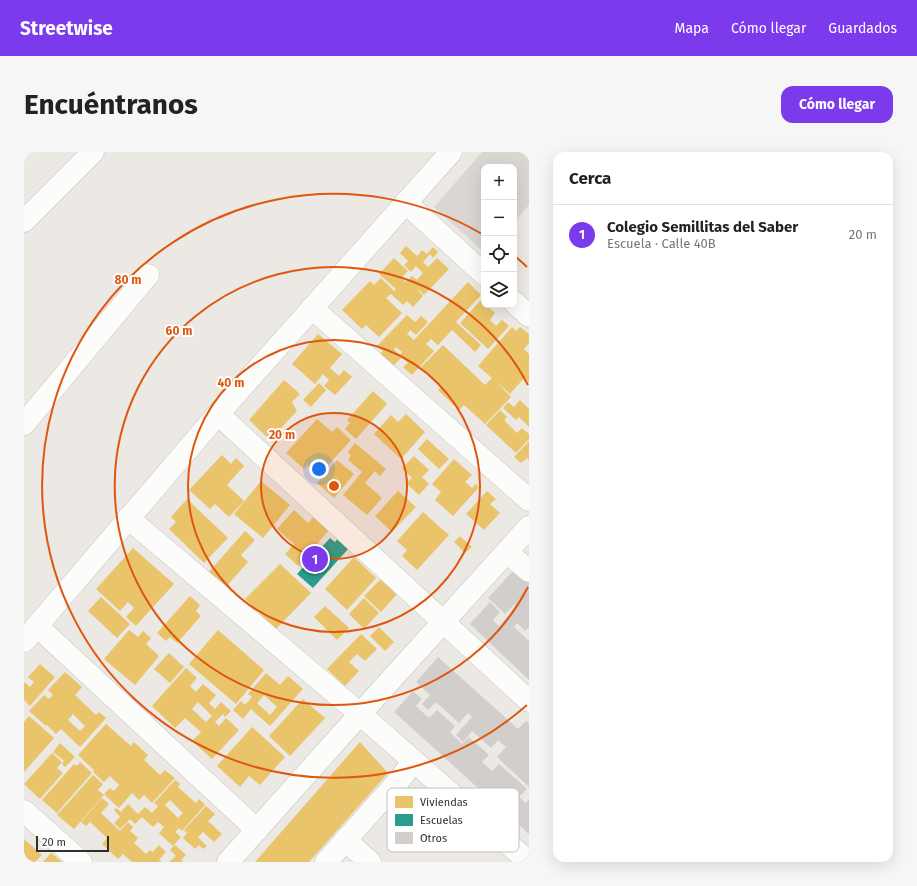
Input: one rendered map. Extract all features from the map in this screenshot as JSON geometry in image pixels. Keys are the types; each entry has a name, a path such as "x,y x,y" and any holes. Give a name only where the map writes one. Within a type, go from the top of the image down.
{"street":[{"path":"24,221 93,152"},
{"path":"256,830 31,633 218,414 451,152"},
{"path":"406,203 482,272"},
{"path":"24,424 148,275"},
{"path":"517,305 529,316"},
{"path":"312,308 529,500"},
{"path":"218,414 529,702"},
{"path":"128,518 360,714 444,788"},
{"path":"228,862 443,622 528,531"},
{"path":"507,552 529,571"},
{"path":"391,788 413,761"},
{"path":"326,862 387,793"},
{"path":"24,811 81,862"},
{"path":"345,840 370,862"},
{"path":"518,852 529,862"}],"shaded area":[{"path":"482,152 529,152 529,205 517,219 517,164 481,164 481,249 434,207"}],"building: Viviendas":[{"path":"406,246 417,256 422,250 427,254 433,247 438,252 433,258 430,254 423,262 428,267 437,258 449,269 424,295 418,289 423,296 413,307 407,301 403,305 391,294 386,298 402,313 379,337 366,325 362,329 342,310 370,281 374,285 381,278 394,291 396,289 379,274 394,258 408,271 401,278 406,282 412,276 417,280 423,273 416,266 411,272 404,265 408,261 400,253"},
{"path":"468,282 481,295 456,322 481,345 475,352 452,330 438,345 431,339 426,344 434,351 412,375 403,367 408,363 402,357 393,366 380,354 383,351 377,346 407,315 415,322 421,316 428,322 416,335 410,330 407,334 414,340","holes":["396,347 402,352 400,355 394,349"]},
{"path":"481,300 481,308 489,308 495,313 490,320 496,326 502,320 509,326 488,349 460,323"},
{"path":"512,327 516,331 520,327 529,334 529,343 524,349 529,354 529,382 524,378 510,394 495,380 511,397 485,424 464,405 459,410 438,390 441,387 421,367 443,345 485,385 492,378 478,366"},
{"path":"318,334 342,354 330,368 339,376 344,370 352,377 335,395 324,386 329,380 323,374 315,384 292,364"},
{"path":"284,380 300,394 292,402 297,411 270,440 249,420"},
{"path":"319,383 326,390 311,407 303,400"},
{"path":"373,391 387,404 356,439 345,429 350,423 347,420"},
{"path":"520,400 529,409 529,427 519,417 516,420 503,408 508,402 514,407"},
{"path":"500,410 507,417 504,420 517,433 522,428 529,434 529,439 516,453 486,425"},
{"path":"406,414 425,432 401,459 374,434 391,415 398,422"},
{"path":"317,419 332,432 337,427 351,440 319,475 307,465 304,469 286,453"},
{"path":"427,439 449,459 439,469 418,449"},
{"path":"529,441 529,460 527,458 521,463 514,457"},
{"path":"355,443 386,469 380,476 375,471 365,483 382,498 367,515 343,495 362,472 348,460 351,455 348,452"},
{"path":"222,455 231,464 236,458 244,466 227,485 244,501 229,517 215,504 210,509 189,490"},
{"path":"414,456 429,470 422,477 429,484 419,495 406,483 412,478 402,468"},
{"path":"454,459 472,475 465,482 472,488 476,484 479,487 453,516 435,500 441,492 432,484"},
{"path":"337,460 354,474 334,498 317,483"},
{"path":"261,481 290,505 263,538 234,514"},
{"path":"398,491 416,507 392,532 375,516"},
{"path":"487,491 496,499 490,504 500,513 484,530 466,514"},
{"path":"187,499 228,538 204,563 169,529 176,522 171,517"},
{"path":"294,510 308,523 315,515 330,529 298,566 285,554 294,544 277,529"},
{"path":"423,512 449,535 417,570 402,556 407,550 397,541"},
{"path":"245,531 255,540 241,555 248,562 224,589 207,574"},
{"path":"460,536 472,547 465,553 454,542"},
{"path":"133,548 174,584 136,626 126,617 134,608 128,602 120,611 96,589"},
{"path":"354,557 376,578 347,610 325,589"},
{"path":"280,564 311,593 276,629 245,599"},
{"path":"382,578 398,593 381,612 364,596"},
{"path":"190,596 200,605 196,611 201,616 177,643 170,637 166,641 157,633"},
{"path":"101,597 130,624 117,638 88,611"},
{"path":"364,598 379,613 364,629 349,614"},
{"path":"325,606 349,628 337,640 314,617"},
{"path":"379,627 394,642 385,651 370,636"},
{"path":"129,630 138,637 143,631 151,638 146,644 159,656 135,685 104,659"},
{"path":"218,630 264,670 236,704 189,664"},
{"path":"361,634 377,649 365,661 357,654 349,662 359,671 345,686 327,669"},
{"path":"169,653 184,667 170,683 154,669"},
{"path":"40,664 55,677 30,706 24,700 24,682 30,687 34,682 28,677"},
{"path":"186,668 197,678 190,686 196,692 203,684 216,695 209,703 215,709 221,702 231,711 225,717 223,714 215,722 219,726 226,718 239,730 212,759 192,741 201,732 185,718 175,728 152,706","holes":["198,702 212,716 206,722 192,709"]},
{"path":"65,672 82,687 75,695 96,715 99,712 106,718 80,747 61,729 56,734 29,711 44,695 49,699 53,695 48,690","holes":["73,714 85,726 80,731 68,720"]},
{"path":"266,673 280,685 288,676 303,689 270,726 251,709 243,719 233,710 241,701 245,705 252,697 248,694","holes":["264,695 277,707 270,715 257,703"]},
{"path":"303,699 325,718 290,756 269,736"},
{"path":"29,716 54,738 24,772 24,722"},
{"path":"106,724 131,746 134,742 148,755 144,760 160,775 165,770 175,778 152,803 144,795 139,800 132,793 119,808 104,794 110,788 114,791 119,785 110,776 104,782 78,755"},
{"path":"252,727 285,757 260,785 249,776 240,787 217,766"},
{"path":"360,742 388,773 309,862 255,862"},
{"path":"60,743 75,757 65,767 62,764 64,761 53,752"},
{"path":"52,753 62,762 57,768 63,773 40,799 24,784"},
{"path":"80,762 92,773 57,813 42,800 74,764 77,766"},
{"path":"93,775 103,784 98,790 104,795 74,829 57,815"},
{"path":"175,780 180,784 178,787 196,803 199,799 205,805 182,831 179,828 175,832 181,837 173,846 159,833 164,827 158,822 153,827 142,817 135,824 130,819 120,829 114,823 120,817 114,810 116,808 121,812 128,804 138,814 145,807 152,813 158,806 154,803","holes":["170,800 183,813 178,818 165,805"]},
{"path":"102,798 109,804 101,813 120,831 128,822 133,827 130,831 138,838 134,843 146,854 150,850 153,852 159,845 166,852 159,860 162,862 132,862 123,854 118,859 102,844 107,838 90,822 86,826 81,822"},
{"path":"206,806 215,814 208,821 222,834 214,842 203,832 198,837 207,846 203,849 199,845 195,849 183,838 187,833 184,830"},
{"path":"24,839 42,855 35,862 24,862"},
{"path":"175,845 186,855 181,860 184,862 169,862 176,856 170,850"},
{"path":"51,853 62,862 43,862"}],"building: Escuelas":[{"path":"330,538 335,542 338,538 349,548 313,588 297,574"}],"building: Otros":[{"path":"514,570 529,583 529,629 528,628 525,631 517,623 514,627 529,641 529,680 470,624 490,602 500,612 493,620 499,626 509,615 516,605 515,604 505,614 488,598"},
{"path":"438,657 518,729 526,721 529,723 529,787 497,757 506,747 498,740 491,748 472,731 463,742 456,735 472,717 468,713 459,723 436,702 428,710 422,704 430,695 416,682"},
{"path":"413,691 422,699 416,706 429,718 437,710 455,726 450,732 462,744 469,737 489,755 482,762 492,771 499,764 527,789 519,797 519,788 478,788 394,712"},
{"path":"519,797 526,803 529,799 529,834 519,825"}],"place":[{"name":"Colegio Semillitas del Saber","path":"315,559"}]}
